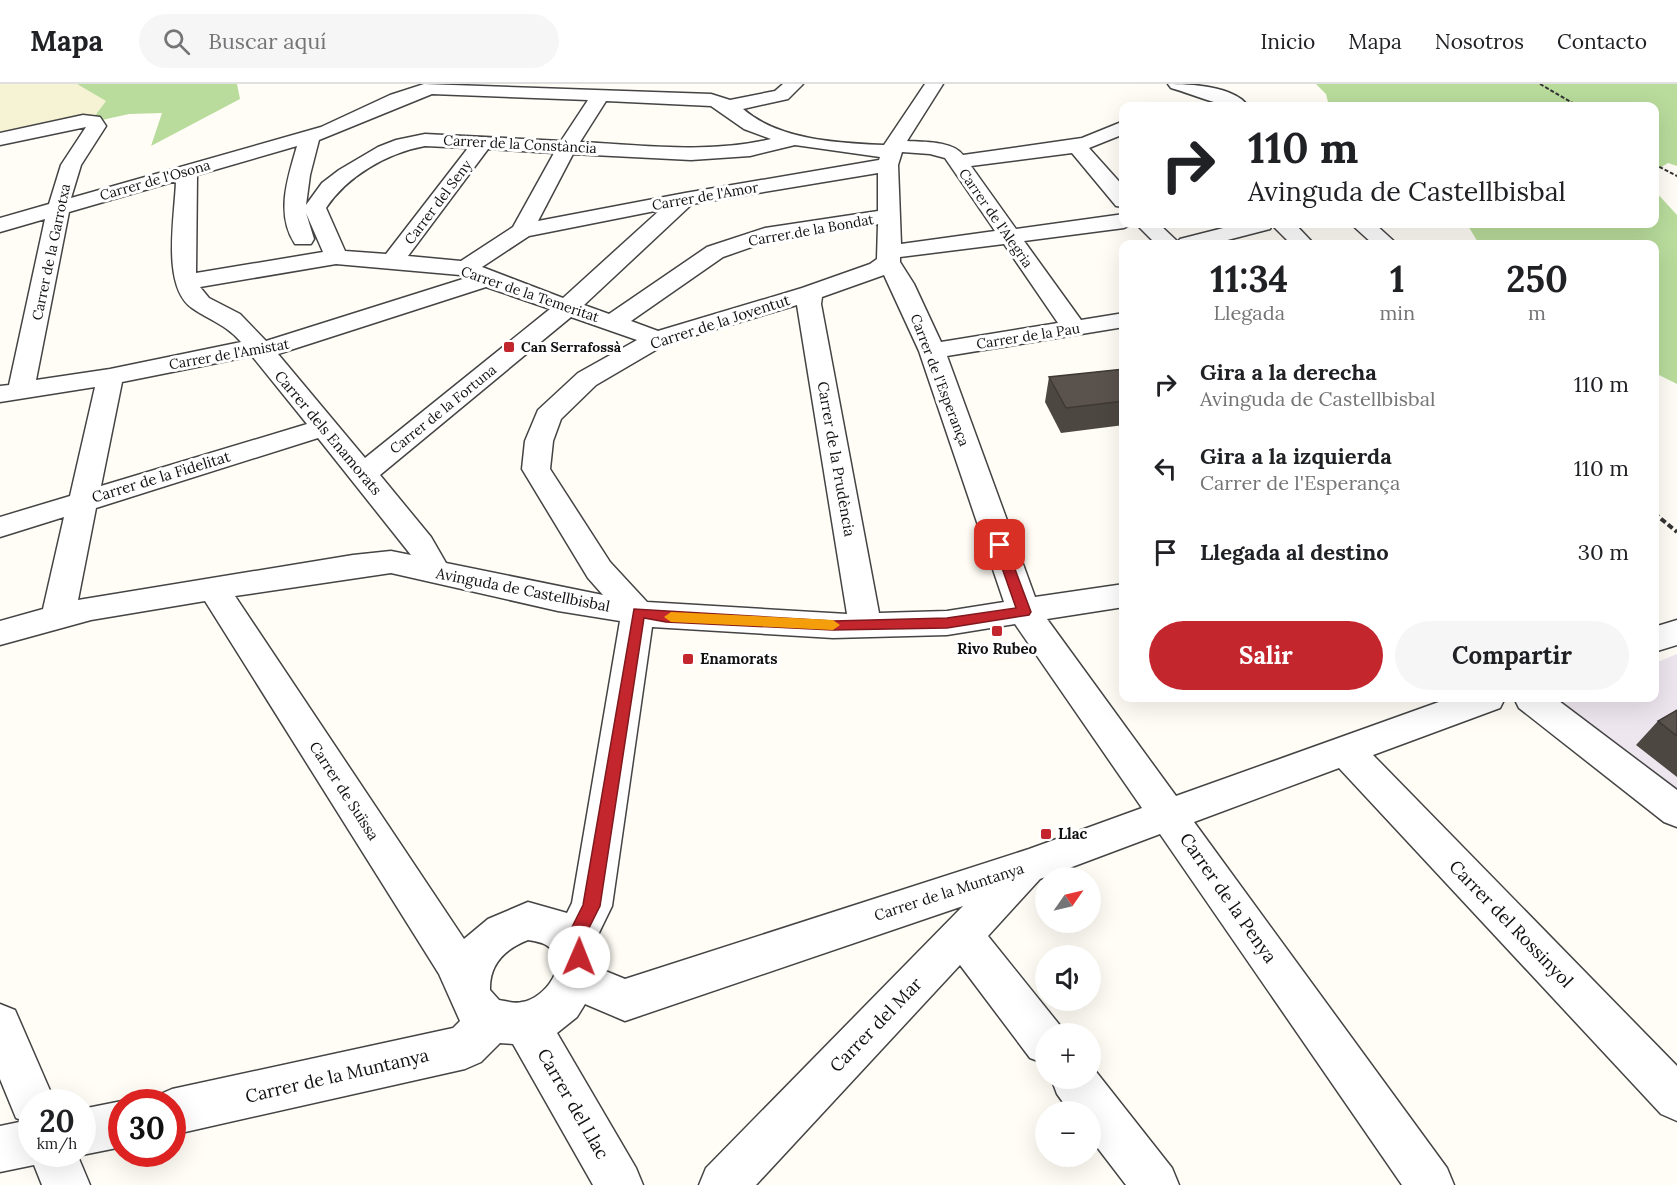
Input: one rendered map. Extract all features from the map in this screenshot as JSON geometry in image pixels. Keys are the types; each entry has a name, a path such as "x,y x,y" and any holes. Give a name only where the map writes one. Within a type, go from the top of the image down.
{"street":[{"path":"376,84 380,107"},
{"path":"705,84 746,122 760,129 848,149 891,154"},
{"name":"Carrer de l'Osona","path":"0,225 310,136 344,125 380,107 430,88 601,95 726,104 781,95 794,84"},
{"path":"889,257 891,154 933,84"},
{"path":"1177,84 1221,96 1232,102"},
{"path":"522,231 567,147 601,95"},
{"name":"Carrer de la Garrotxa","path":"0,139 93,121 96,126 71,165 63,187 60,207 10,392"},
{"path":"957,162 1086,143 1119,129"},
{"path":"310,136 295,198 294,214 301,234 326,259"},
{"path":"1104,136 1099,149 1102,160 1119,181"},
{"name":"Carrer de la Constància","path":"326,259 315,208 329,187 385,152 403,144 447,140 717,153 750,150 800,138"},
{"name":"Carrer del Seny","path":"393,262 483,142"},
{"path":"1067,146 1079,148 1119,195"},
{"name":"Carrer de l'Alegria","path":"891,154 943,151 952,154 1074,328"},
{"name":"Carrer de l'Amor","path":"522,231 685,199 891,154"},
{"path":"186,282 183,270 187,170"},
{"name":"Carrer de la Fortuna","path":"362,475 569,306 685,199"},
{"name":"Carrer de la Bondat","path":"612,322 715,252 730,246 765,235 890,216"},
{"name":"Carrer de la Joventut","path":"638,613 599,570 537,468 539,441 548,416 587,379 657,339 810,293 878,269 889,257 1119,222"},
{"path":"1151,228 1164,240"},
{"path":"1203,240 1247,228"},
{"path":"1287,228 1299,240"},
{"path":"1367,228 1381,240"},
{"name":"Carrer de l'Amistat","path":"10,392 110,377 258,348 272,348 299,341 476,273 522,231"},
{"name":"Carrer de l'Esperança","path":"889,257 932,351 1024,612"},
{"name":"Carrer de la Temeritat","path":"186,282 326,259 393,262 476,273 657,339"},
{"name":"Carrer dels Enamorats","path":"186,282 189,292 200,303 231,319 246,332 420,544 435,572"},
{"name":"Carrer de la Prudència","path":"810,293 809,304 865,625"},
{"name":"Carrer de la Pau","path":"932,351 1119,321"},
{"path":"57,616 110,377"},
{"name":"Carrer de la Fidelitat","path":"0,528 323,428"},
{"path":"376,564 399,530 398,518"},
{"name":"Avinguda de Castellbisbal","path":"0,633 91,608 391,562 558,599 666,617 865,625 947,623 1119,596"},
{"name":"Carrer de Suïssa","path":"213,588 454,961 496,1014"},
{"name":"Carrer de la Penya","path":"1024,612 1430,1185"},
{"path":"575,961 562,930 547,922 528,921 499,932 478,951 470,968 496,1014 544,1018 568,998 575,961 592,906 638,613"},
{"path":"1659,638 1677,632"},
{"name":"Carrer de la Muntanya","path":"575,961 625,1000 1029,866 1477,702"},
{"path":"1536,702 1677,811"},
{"name":"Carrer del Rossinyol","path":"1344,750 1677,1098"},
{"name":"Carrer del Mar","path":"723,1185 1029,866"},
{"path":"962,935 1035,1029"},
{"name":"Carrer de la Muntanya","path":"186,1109 465,1047 496,1014"},
{"name":"Carrer del Llac","path":"496,1014 545,1054 619,1185"},
{"path":"0,1024 27,1089"},
{"path":"1081,1089 1155,1185"},
{"path":"0,1149 18,1146"},
{"path":"58,1167 66,1185"}],"path":[{"path":"1540,84 1571,102"},
{"path":"1659,167 1677,177"},
{"path":"1659,517 1677,532"}],"shaded area":[{"path":"0,84 77,84 106,101 94,117 0,135"},
{"path":"1677,654 1677,793 1558,702 1659,702 1659,661"}],"green space":[{"path":"77,84 237,84 240,99 151,146 162,113 129,114 102,120 94,117 106,101"},
{"path":"1316,84 1677,84 1677,166 1668,163 1659,169 1659,102 1328,102 1326,94"},
{"path":"1659,195 1677,215 1677,384 1659,375 1659,240 1477,240 1469,228 1659,228"}],"building":[{"path":"1119,370 1119,402 1066,408 1049,377"},
{"path":"1677,710 1677,736 1658,721"}],"slow traffic":[{"path":"671,617 833,625"}],"place":[{"name":"Can Serrafossà","path":"509,347"},
{"name":"Rivo Rubeo","path":"997,631"},
{"name":"Enamorats","path":"688,659"},
{"name":"Llac","path":"1046,834"}],"route":[{"path":"579,957 574,941 592,906 638,613 666,617 833,626 947,623 1024,612 1000,545"}]}
